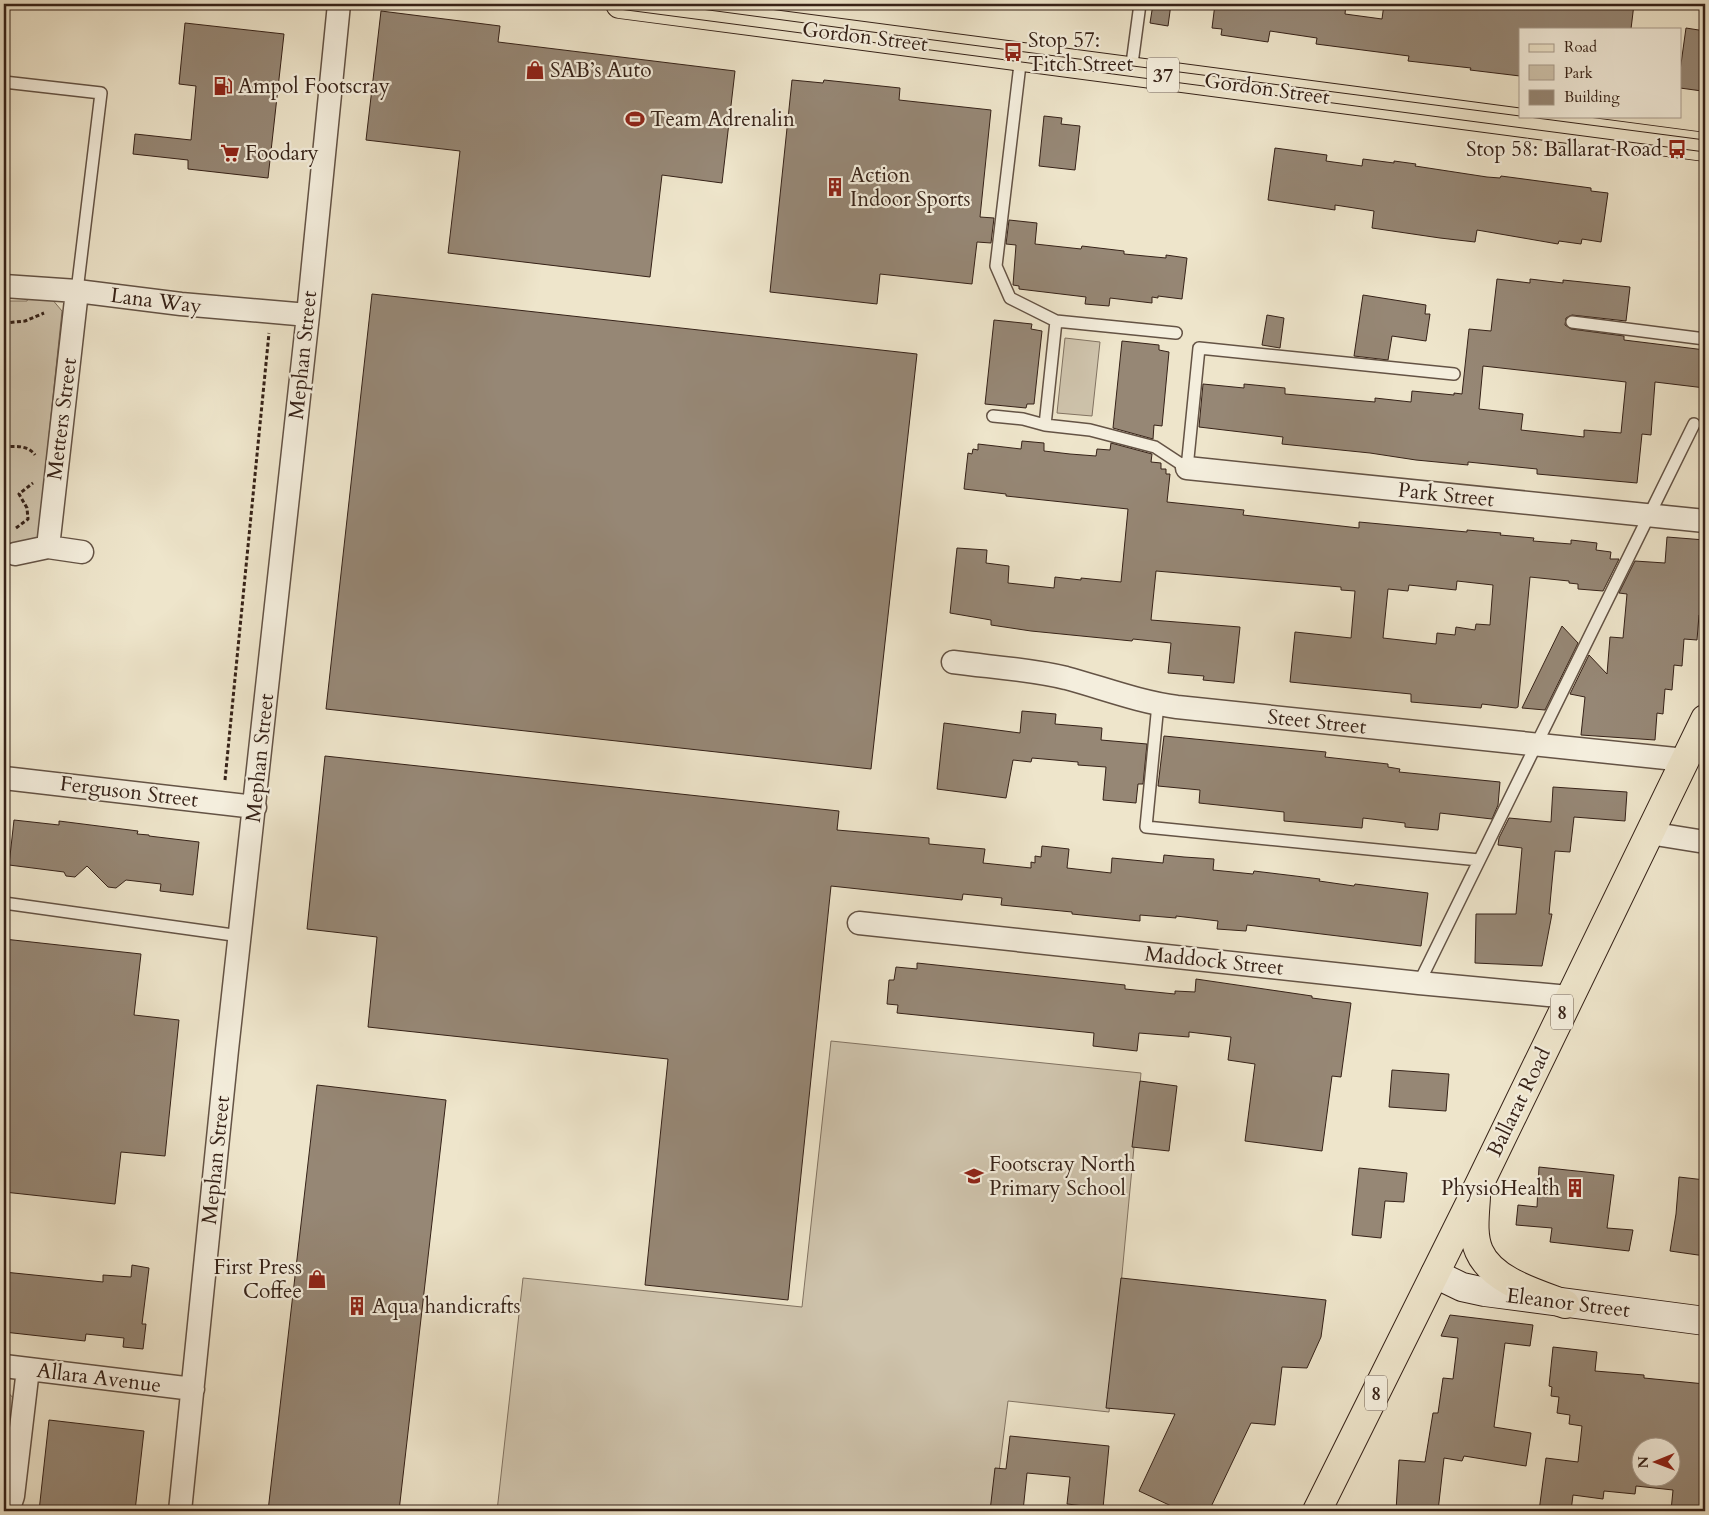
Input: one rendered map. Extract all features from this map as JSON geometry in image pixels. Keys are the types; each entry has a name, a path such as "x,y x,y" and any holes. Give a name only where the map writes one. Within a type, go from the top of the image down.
{"main road":[{"name":"Gordon Street","path":"620,4 1705,147"},
{"name":"Ballarat Road","path":"1317,1511 1476,1191 1705,719"},
{"path":"1476,1191 1474,1229 1478,1250 1488,1266 1502,1277 1518,1285 1565,1304"}],"street":[{"name":"Mephan Street","path":"180,1511 227,1050 308,315 339,4"},
{"name":"Lana Way","path":"4,286 77,291 181,304 308,315"},
{"name":"Metters Street","path":"48,548 77,291"},
{"name":"Park Street","path":"1187,468 1705,521"},
{"path":"15,554 48,548 82,552"},
{"name":"Steet Street","path":"952,662 1056,676 1158,704 1186,708 1685,760"},
{"name":"Ferguson Street","path":"4,778 255,807"},
{"path":"1649,833 1705,842"},
{"name":"Maddock Street","path":"859,923 1419,983 1569,997"},
{"name":"Eleanor Street","path":"1434,1274 1471,1290 1565,1304 1705,1320"},
{"name":"Allara Avenue","path":"4,1366 193,1389"},
{"path":"5,1511 9,1508 13,1496 28,1369"}],"lane":[{"path":"1131,71 1140,4"},
{"path":"1020,56 996,266 1010,298 1056,321 1176,333"},
{"path":"4,82 101,93 77,291"},
{"path":"1045,425 1056,321"},
{"path":"1572,322 1705,339"},
{"path":"993,416 1090,430 1154,447 1187,468 1199,348 1454,374"},
{"path":"1419,983 1694,424"},
{"path":"1158,704 1146,827 1479,860"},
{"path":"4,903 240,936"}],"path":[{"path":"385,4 419,8 419,4"},
{"path":"4,323 25,321 50,310"},
{"path":"225,781 271,312"},
{"path":"4,447 24,447 32,451 37,458"},
{"path":"11,530 18,528 28,519 27,508 19,494 38,477"}],"green space":[{"path":"30,293 51,298 62,311 38,540 4,557 4,301 27,301"},
{"path":"1065,338 1100,342 1092,416 1057,413"},
{"name":"Footscray North Primary School","path":"831,1041 1141,1073 1109,1412 1008,1401 994,1511 497,1511 523,1278 802,1307"},
{"path":"4,1388 15,1400 4,1493"}],"building":[{"path":"1153,4 1171,4 1168,26 1150,23"},
{"path":"1215,4 1346,4 1345,14 1382,19 1384,4 1634,4 1631,28 1519,28 1519,76 1408,61 1409,56 1316,44 1317,38 1270,31 1268,42 1221,35 1222,29 1212,28"},
{"path":"381,11 500,26 498,42 735,71 722,183 662,175 650,277 448,253 460,151 366,140"},
{"path":"185,23 284,34 268,178 188,169 188,160 133,154 135,134 191,140 196,86 179,84"},
{"path":"1686,28 1705,31 1705,67 1702,91 1682,88 1682,57"},
{"path":"792,80 823,83 824,80 900,88 899,100 991,110 980,217 994,218 991,243 977,242 972,284 880,274 877,304 770,292"},
{"path":"1044,116 1062,118 1061,124 1080,126 1075,170 1039,166"},
{"path":"1275,148 1327,155 1326,161 1362,166 1363,159 1394,163 1394,161 1487,177 1500,178 1501,176 1591,188 1591,191 1608,193 1601,242 1582,239 1581,244 1559,241 1558,244 1477,230 1475,242 1440,238 1372,228 1374,211 1335,205 1335,210 1268,200"},
{"path":"1009,220 1037,223 1035,244 1081,249 1082,246 1124,251 1124,254 1166,258 1166,255 1187,258 1182,299 1158,296 1158,298 1152,297 1152,303 1110,298 1109,306 1085,304 1086,297 1019,289 1019,286 1013,285 1016,245 1006,244"},
{"path":"1497,279 1530,283 1530,279 1563,283 1563,280 1630,287 1626,321 1572,315 1566,318 1565,325 1571,329 1624,336 1624,340 1705,350 1705,388 1655,382 1651,435 1642,434 1637,483 1537,474 1537,469 1468,462 1468,465 1416,460 1282,444 1283,437 1199,427 1203,384 1244,388 1244,384 1285,388 1285,394 1375,402 1375,398 1411,402 1412,391 1462,394 1469,329 1491,331","holes":["1483,366 1626,382 1621,433 1584,430 1584,437 1521,430 1523,414 1479,409"]},
{"path":"372,294 917,354 871,769 326,709"},
{"path":"1363,295 1426,305 1425,314 1430,314 1426,341 1392,336 1388,360 1354,356"},
{"path":"1267,315 1284,318 1280,348 1262,345"},
{"path":"994,320 1032,324 1031,329 1042,331 1034,404 1027,404 1026,408 985,404"},
{"path":"1122,341 1159,345 1159,350 1169,352 1162,426 1154,425 1153,439 1113,428"},
{"path":"1022,441 1044,443 1044,451 1096,456 1097,449 1110,450 1111,443 1152,454 1151,462 1161,463 1161,469 1166,469 1166,474 1170,474 1167,502 1244,510 1243,515 1359,528 1359,522 1467,532 1467,530 1501,533 1500,535 1534,538 1533,541 1571,544 1571,540 1597,543 1596,550 1611,552 1610,559 1619,559 1603,591 1578,589 1578,584 1569,583 1569,581 1530,577 1518,707 1516,708 1482,704 1481,708 1411,702 1411,694 1290,682 1295,632 1351,638 1355,591 1341,590 1341,587 1156,571 1151,620 1240,627 1234,683 1203,680 1204,676 1168,673 1171,643 1031,631 991,625 991,620 950,613 957,548 987,550 986,563 1009,566 1008,583 1054,588 1055,577 1121,582 1128,509 1006,496 1006,494 964,489 968,453 972,454 973,449 978,450 978,444 1021,449","holes":["1457,581 1493,585 1490,625 1476,624 1475,630 1456,627 1455,635 1437,633 1436,644 1383,638 1388,589 1408,591 1409,585 1456,590"]},
{"path":"1667,537 1705,540 1705,615 1699,615 1697,640 1684,639 1682,666 1674,665 1672,690 1665,689 1663,714 1657,713 1655,740 1581,735 1585,697 1570,694 1589,655 1607,674 1610,637 1623,638 1627,594 1619,593 1635,561 1665,563"},
{"path":"1562,626 1578,643 1545,710 1522,708"},
{"path":"1022,711 1056,714 1055,724 1102,728 1101,740 1147,744 1143,784 1138,784 1136,803 1103,800 1106,767 1078,765 1078,762 1032,758 1031,762 1013,760 1006,798 937,789 944,723 1020,733"},
{"path":"1164,736 1326,752 1325,757 1388,764 1388,767 1400,769 1399,772 1500,782 1498,805 1492,819 1440,813 1438,830 1405,827 1405,823 1363,818 1362,828 1284,821 1284,812 1199,803 1200,790 1158,786"},
{"path":"325,756 839,811 837,830 929,838 929,844 985,849 983,863 1031,868 1031,862 1035,863 1035,856 1041,857 1042,846 1069,849 1067,868 1111,873 1112,858 1163,863 1164,855 1214,859 1213,870 1253,874 1254,871 1320,879 1319,881 1354,886 1355,884 1428,893 1421,946 1247,925 1246,931 1217,929 1218,921 1176,916 1176,918 1140,915 1140,921 1072,914 1072,912 1001,905 1002,898 963,894 962,900 831,886 788,1300 645,1285 668,1059 368,1027 377,937 307,929"},
{"path":"1553,787 1627,792 1625,821 1574,817 1570,852 1555,851 1549,914 1552,914 1542,966 1475,963 1476,914 1516,914 1522,848 1498,845 1499,838 1509,818 1551,822"},
{"path":"14,820 59,825 59,821 138,831 137,834 199,842 193,895 160,891 161,884 126,880 116,888 108,887 87,866 75,877 66,876 64,872 9,865"},
{"path":"4,939 141,954 134,1015 179,1020 165,1156 121,1152 115,1204 4,1192"},
{"path":"917,963 1125,985 1125,989 1175,994 1175,991 1195,992 1196,979 1351,1003 1341,1077 1332,1076 1322,1151 1245,1141 1255,1064 1228,1060 1231,1037 1189,1032 1189,1037 1139,1033 1137,1051 1093,1046 1094,1033 897,1013 898,1005 887,1004 889,980 894,980 896,967 917,969"},
{"path":"1392,1070 1449,1074 1446,1111 1389,1107"},
{"path":"1140,1081 1177,1086 1169,1151 1132,1147"},
{"name":"Aqua handicrafts","path":"317,1085 446,1100 399,1511 268,1511"},
{"path":"1539,1167 1614,1175 1607,1228 1633,1230 1629,1251 1550,1242 1552,1228 1516,1225 1518,1205 1537,1207"},
{"path":"1359,1168 1407,1173 1404,1202 1385,1201 1381,1238 1352,1235"},
{"path":"1679,1177 1705,1180 1705,1256 1670,1251"},
{"path":"132,1265 149,1268 142,1324 146,1324 143,1349 123,1347 124,1338 86,1334 85,1341 4,1332 4,1272 103,1282 103,1275 131,1277"},
{"path":"1121,1278 1326,1300 1321,1337 1307,1368 1282,1367 1275,1425 1251,1423 1209,1511 1182,1511 1139,1491 1175,1414 1106,1408"},
{"path":"1450,1315 1533,1325 1530,1346 1505,1343 1494,1427 1531,1433 1526,1466 1464,1456 1462,1461 1444,1458 1438,1511 1396,1511 1399,1460 1425,1462 1433,1413 1438,1413 1443,1378 1453,1379 1458,1338 1441,1336"},
{"path":"1553,1347 1597,1352 1595,1371 1644,1375 1644,1378 1705,1384 1705,1474 1703,1473 1699,1511 1671,1511 1673,1490 1654,1488 1682,1488 1682,1438 1632,1438 1632,1488 1636,1488 1635,1494 1604,1491 1603,1499 1573,1495 1571,1511 1539,1511 1546,1458 1578,1462 1582,1426 1569,1424 1570,1415 1557,1413 1559,1397 1551,1396 1552,1387 1549,1386"},
{"path":"49,1420 144,1431 135,1511 39,1511"},
{"path":"1010,1436 1109,1446 1103,1508 1067,1504 1070,1477 1027,1473 1023,1511 990,1511 995,1468 1006,1469"}],"tram line":[{"path":"581,4 1705,152"},
{"path":"664,4 1519,116"},
{"path":"1536,118 1705,140"}],"place":[{"name":"Stop 57: Titch Street","path":"1013,52"},
{"name":"SAB’s Auto","path":"535,70"},
{"name":"Ampol Footscray","path":"223,86"},
{"name":"Team Adrenalin","path":"635,119"},
{"name":"Stop 58: Ballarat Road","path":"1677,149"},
{"name":"Foodary","path":"230,153"},
{"name":"Action Indoor Sports","path":"835,187"},
{"name":"Footscray North Primary School","path":"974,1176"},
{"name":"PhysioHealth","path":"1575,1188"},
{"name":"First Press Coffee","path":"317,1279"},
{"name":"Aqua handicrafts","path":"357,1306"}]}
